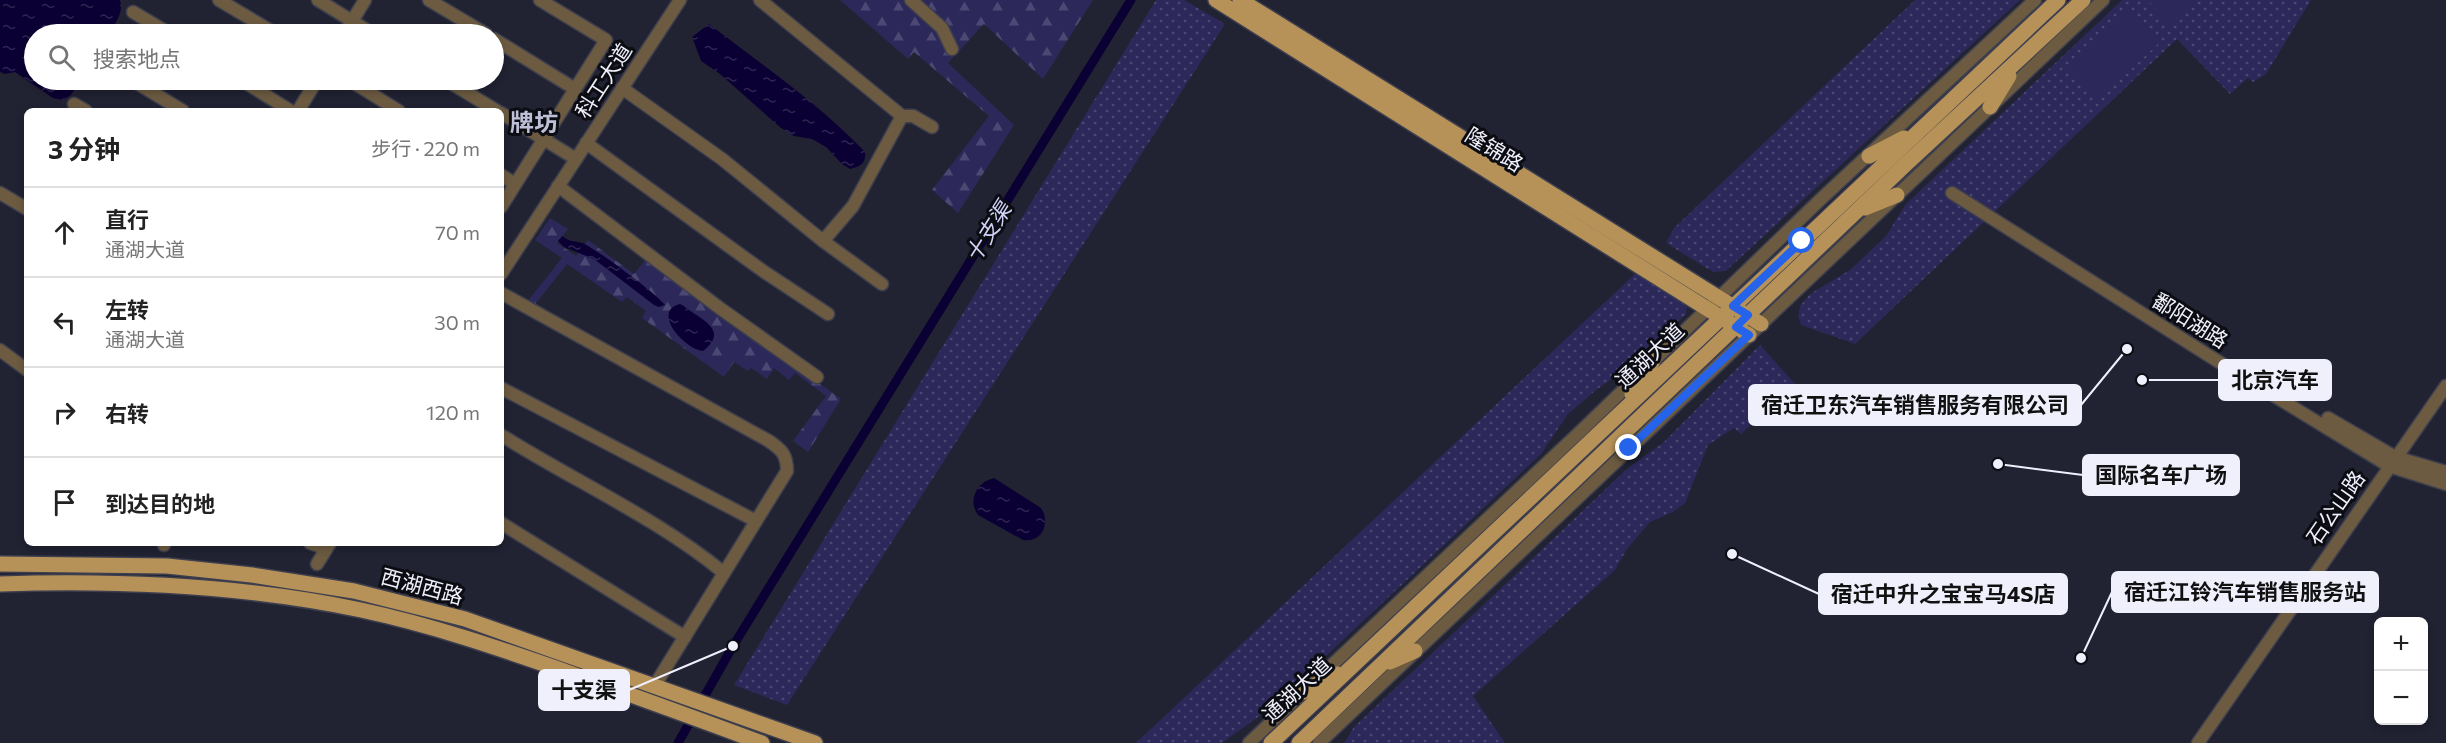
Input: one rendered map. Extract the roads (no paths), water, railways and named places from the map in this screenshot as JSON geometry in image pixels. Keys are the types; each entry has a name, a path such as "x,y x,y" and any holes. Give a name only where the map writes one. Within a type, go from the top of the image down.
{"main road":[{"name":"隆锦路","path":"1216,0 1743,331"},
{"name":"隆锦路","path":"1240,0 1754,320"},
{"name":"通湖大道","path":"1271,743 1620,413 1726,302 1922,128 2058,0"},
{"name":"通湖大道","path":"1299,743 1743,331 1856,211 2083,0"},
{"path":"1990,107 2016,62"},
{"path":"1869,156 1922,128"},
{"path":"1856,211 1897,195"},
{"path":"1620,413 1653,361"},
{"name":"西湖西路","path":"0,563 166,566 252,575 354,591 465,619 815,743"},
{"name":"西湖西路","path":"4,584 104,582 199,586 340,606 440,630 499,648 758,742"},
{"path":"1379,667 1415,651"},
{"path":"1303,692 1355,664"}],"street":[{"path":"219,0 259,24"},
{"path":"318,0 357,24"},
{"path":"350,24 365,0"},
{"path":"429,0 469,24"},
{"path":"504,202 606,40 540,0"},
{"name":"科工大道","path":"504,269 680,0"},
{"path":"760,0 902,116 913,116 932,127"},
{"path":"911,0 942,28 952,48"},
{"path":"1726,302 1821,199 2036,0"},
{"path":"1754,320 1897,195 2103,0"},
{"path":"133,12 153,24"},
{"path":"504,45 575,89"},
{"path":"622,88 722,159 823,241 882,284"},
{"path":"148,90 178,108"},
{"path":"257,90 286,108"},
{"path":"300,108 311,90"},
{"path":"365,90 394,108"},
{"path":"463,90 492,108"},
{"path":"74,104 81,108"},
{"path":"504,115 576,159"},
{"path":"823,241 853,206 902,116"},
{"path":"586,143 763,271 828,314"},
{"path":"504,177 515,184"},
{"path":"558,186 721,309 817,376"},
{"name":"鄱阳湖路","path":"1954,190 2201,351 2392,462 2446,484"},
{"path":"0,193 24,207"},
{"path":"504,295 782,450 787,458 787,471 655,685"},
{"path":"1249,743 1653,361 1715,313"},
{"path":"1319,743 1743,331"},
{"path":"0,350 24,368"},
{"name":"石公山路","path":"2198,743 2446,386"},
{"path":"504,390 756,521"},
{"path":"504,437 687,543 724,573"},
{"name":"鄱阳湖路","path":"2392,462 2446,472"},
{"path":"504,525 685,637"},
{"path":"317,564 321,546"},
{"path":"0,563 4,584"}],"water":[{"path":"0,0 120,0 121,9 115,24 24,24 24,78 15,72 5,74 0,72"},
{"path":"709,24 789,85 847,134 865,152 862,164 850,169 826,147 812,139 794,136 781,128 720,74 701,61 692,37"},
{"path":"41,90 74,90 63,100 53,98"},
{"path":"562,236 589,246 665,305 659,307 654,305 594,259 564,247 558,241"},
{"path":"680,304 712,328 714,339 703,351 687,344 670,321 669,314 672,308"},
{"path":"994,478 1041,508 1045,526 1040,535 1030,540 1023,540 978,515 973,503 976,492 983,483"}],"waterway":[{"name":"十支渠","path":"678,743 733,646 1131,0"}],"place":[{"name":"宿迁卫东汽车销售服务有限公司","path":"2127,349"},
{"name":"北京汽车","path":"2142,380"},
{"name":"国际名车广场","path":"1998,464"},
{"name":"宿迁中升之宝宝马4S店","path":"1732,554"},
{"name":"十支渠","path":"733,646"},
{"name":"宿迁江铃汽车销售服务站","path":"2081,658"}],"district":[{"name":"牌坊","path":"534,123"}]}
